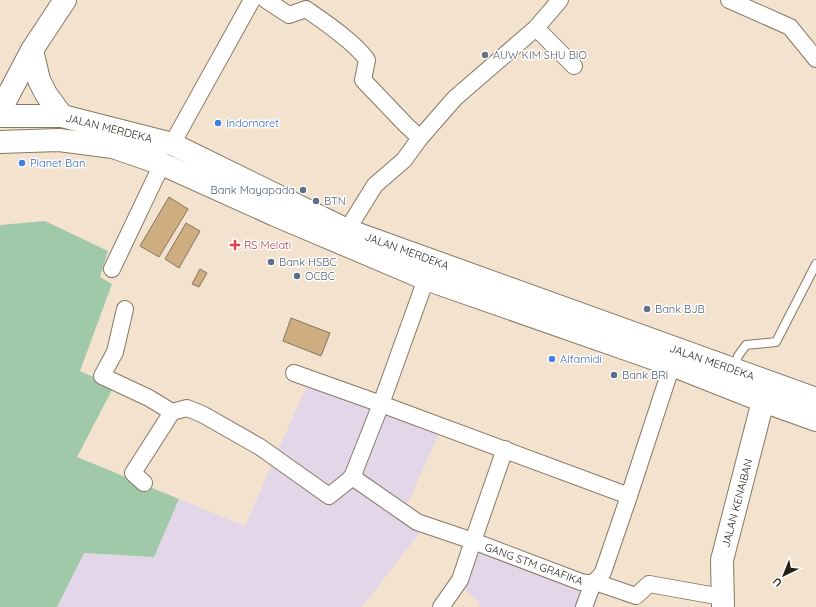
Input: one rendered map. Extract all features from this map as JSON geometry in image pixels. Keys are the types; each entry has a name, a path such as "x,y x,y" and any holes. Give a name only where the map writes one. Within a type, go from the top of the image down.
{"main road":[{"path":"0,113 32,50 65,0"},
{"path":"32,50 39,80 46,94 62,116"},
{"name":"JALAN MERDEKA","path":"0,116 62,116 172,144 279,207 426,279 562,316 734,369 816,399"},
{"name":"JALAN MERDEKA","path":"0,142 59,140 113,147 347,230 562,316 672,365 816,420"},
{"name":"JALAN KENAIBAN","path":"723,602 722,560 763,401"}],"street":[{"path":"172,144 252,0"},
{"path":"266,0 289,15 306,9 323,20 362,52 367,60 363,80 420,138"},
{"path":"729,0 790,27 816,59"},
{"path":"347,230 375,185 404,160 420,138 455,98 536,28 552,3"},
{"path":"536,28 574,66"},
{"path":"112,269 162,164"},
{"path":"144,483 133,473 172,412 187,408 202,414 260,446 329,496 349,480 353,474 381,404 426,279"},
{"path":"125,309 115,352 102,376 149,398 172,412"},
{"path":"584,607 594,582 603,572 672,365"},
{"path":"294,373 505,449 629,496"},
{"path":"441,607 460,580 505,449"},
{"name":"GANG STM GRAFIKA","path":"353,474 358,481 417,522 473,541 581,582 594,582 636,596 649,584 723,602"}],"lane":[{"path":"734,369 738,356 746,345 776,342 816,264"}],"shaded area":[{"path":"308,383 442,427 401,518 421,531 362,607 57,607 84,553 154,557 179,499 245,526"},
{"path":"483,541 601,587 595,607 479,607 480,603 465,590"}],"green space":[{"path":"45,221 108,251 100,277 112,284 80,371 114,386 77,457 179,499 154,557 84,553 57,607 0,607 0,225"}],"building":[{"path":"169,197 188,209 159,257 140,246"},
{"path":"186,223 200,231 179,268 165,259"},
{"path":"200,269 207,273 199,287 192,284"},
{"path":"291,318 330,333 321,356 283,341"}],"place":[{"name":"AUW KIM SHU BIO","path":"485,55"},
{"name":"Indomaret","path":"218,123"},
{"name":"Planet Ban","path":"22,163"},
{"name":"Bank Mayapada","path":"303,190"},
{"name":"BTN","path":"316,201"},
{"name":"RS Melati","path":"235,245"},
{"name":"Bank HSBC","path":"271,262"},
{"name":"OCBC","path":"297,276"},
{"name":"Bank BJB","path":"647,309"},
{"name":"Alfamidi","path":"552,359"},
{"name":"Bank BRI","path":"614,375"}]}
